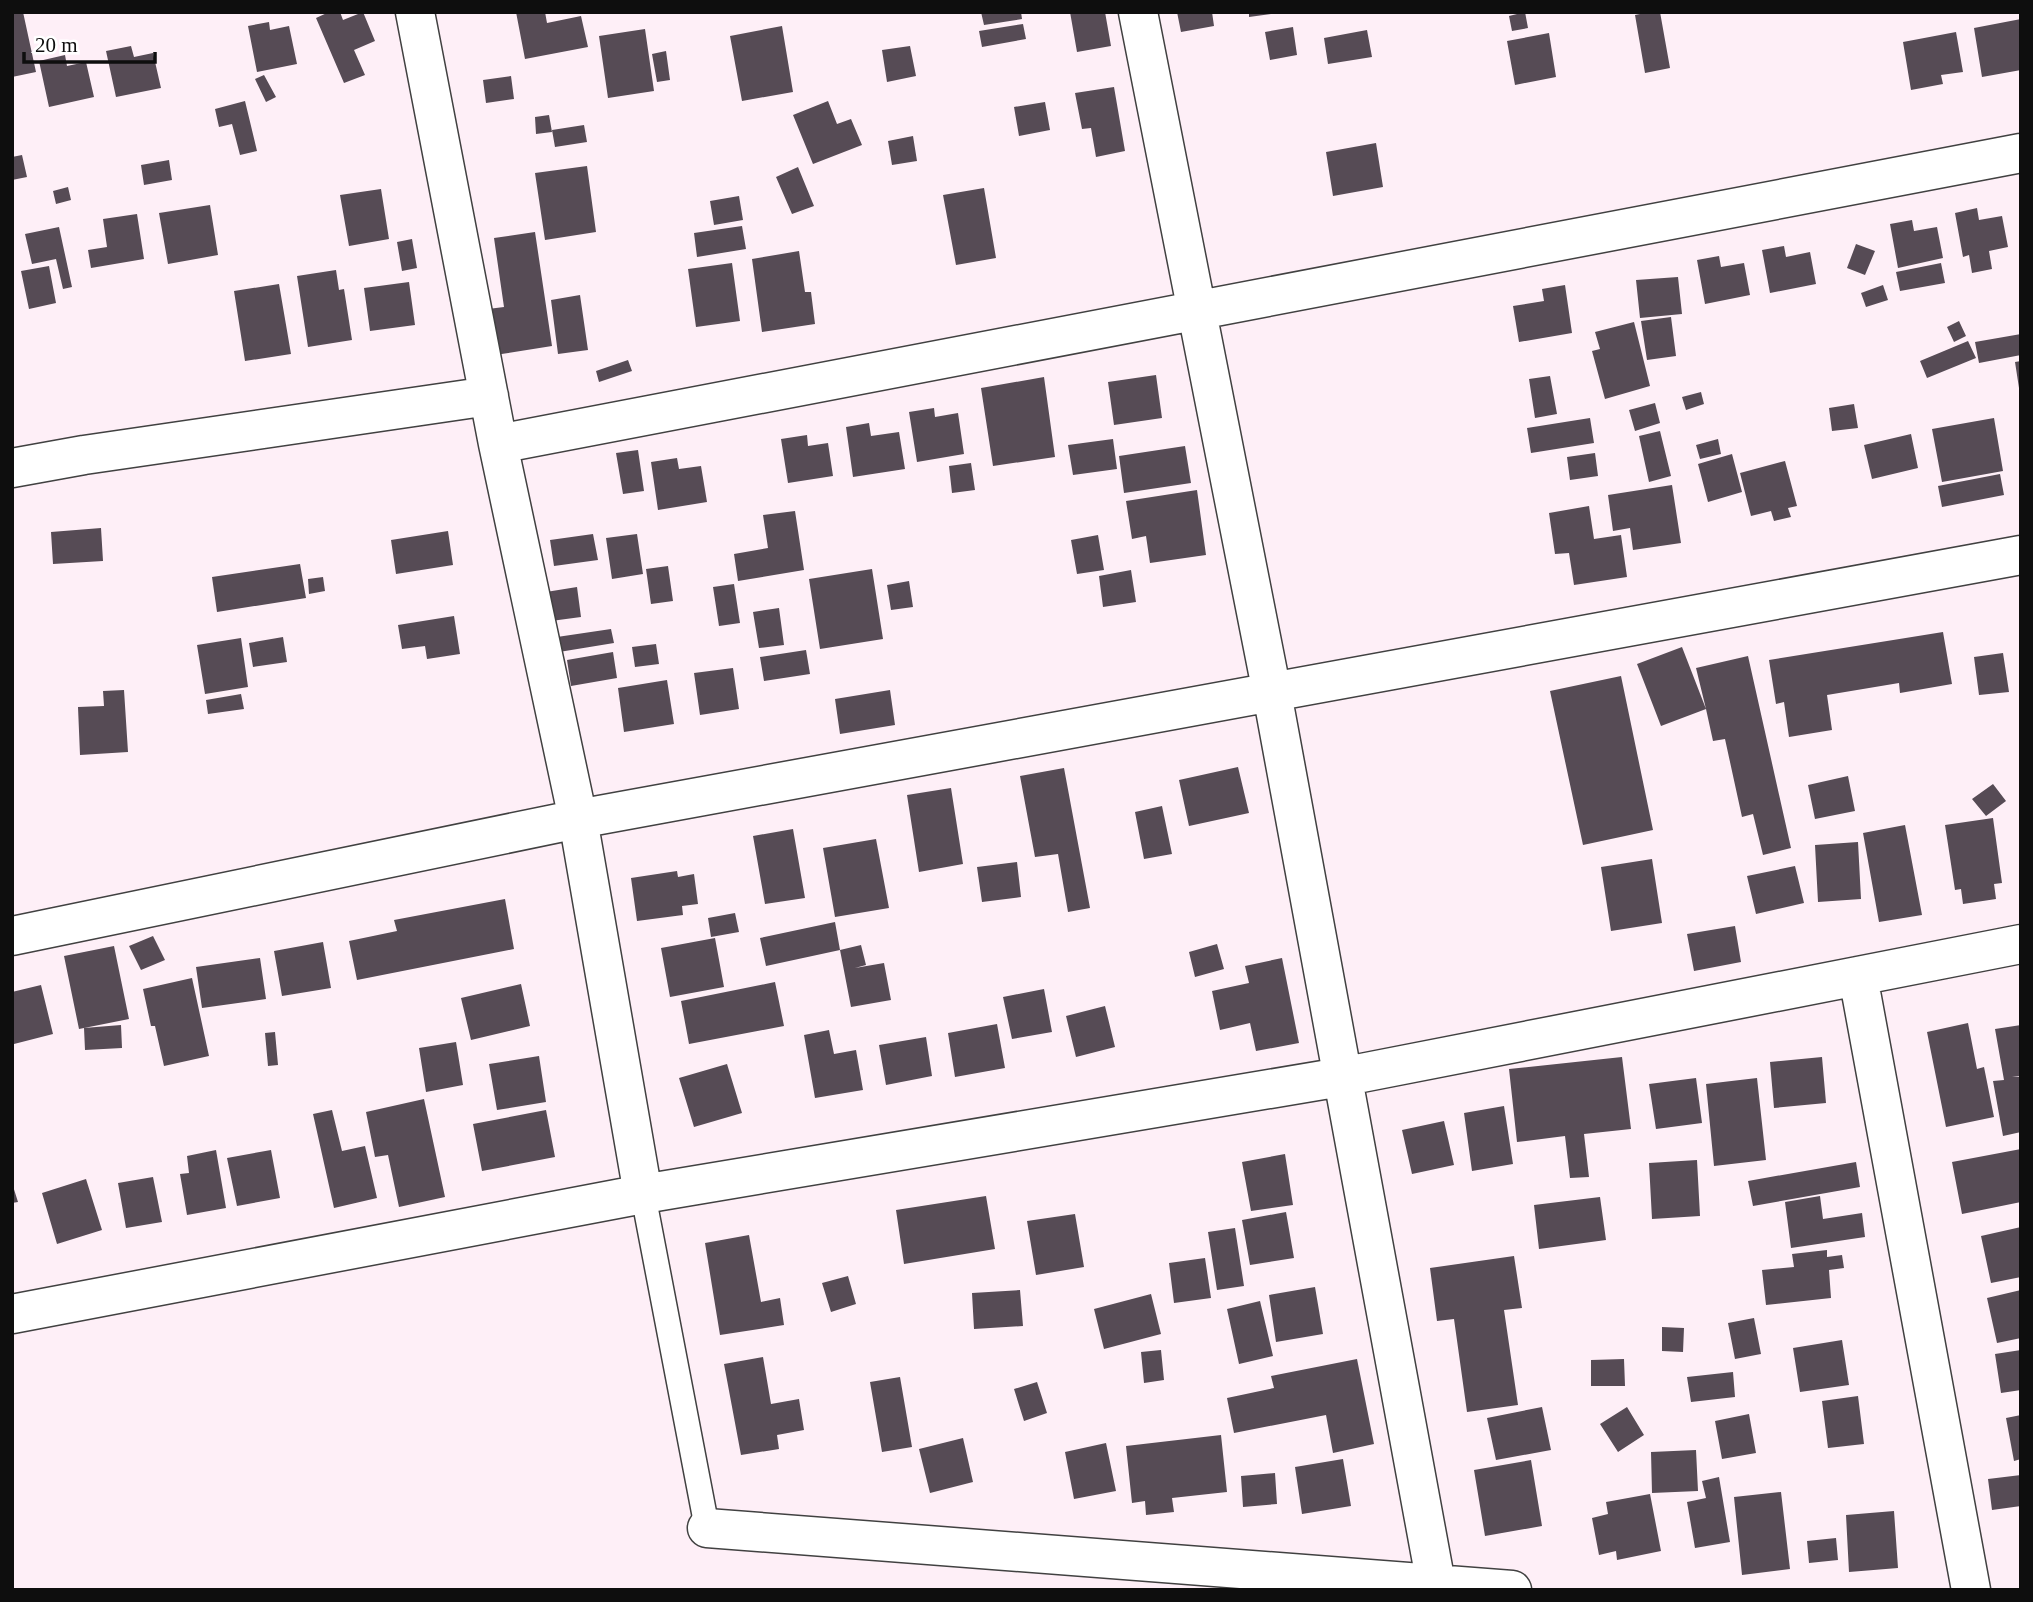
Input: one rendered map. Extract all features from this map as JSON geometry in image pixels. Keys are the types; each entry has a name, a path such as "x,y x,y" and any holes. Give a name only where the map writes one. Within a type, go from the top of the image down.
{"street":[{"path":"415,12 498,444 578,820 643,1194"},
{"path":"1139,12 1272,693 1436,1584"},
{"path":"498,444 2021,153"},
{"path":"12,468 83,455 489,396"},
{"path":"12,936 578,820 2021,555"},
{"path":"12,1314 643,1194 1341,1077 2021,944"},
{"path":"1858,976 1970,1590"},
{"path":"707,1528 1512,1590"}],"lane":[{"path":"643,1194 707,1528"}],"building":[{"path":"12,12 23,12 36,72 12,77"},
{"path":"329,12 340,12 343,20 363,12 375,41 354,50 365,75 344,83 316,18"},
{"path":"516,12 545,12 547,23 581,16 588,47 525,59"},
{"path":"981,12 1021,12 1022,19 984,25"},
{"path":"1070,12 1105,12 1111,46 1077,52"},
{"path":"1177,12 1212,12 1214,26 1181,32"},
{"path":"1249,12 1271,12 1271,14 1249,17"},
{"path":"1525,12 1528,28 1512,31 1509,16"},
{"path":"1660,12 1670,68 1645,73 1635,15"},
{"path":"2021,19 2021,70 1982,77 1974,28"},
{"path":"269,22 270,30 289,26 297,64 257,72 248,26"},
{"path":"1023,24 1026,39 982,47 979,31"},
{"path":"782,26 793,92 742,101 730,36"},
{"path":"1293,27 1297,55 1270,60 1265,32"},
{"path":"645,29 654,91 608,98 599,36"},
{"path":"1367,30 1372,57 1328,64 1324,38"},
{"path":"1956,32 1963,72 1941,75 1943,84 1911,90 1903,42"},
{"path":"1549,33 1556,77 1515,85 1507,41"},
{"path":"131,46 134,57 153,53 161,88 116,97 106,51"},
{"path":"910,46 916,76 887,82 882,50"},
{"path":"666,51 670,80 657,82 652,54"},
{"path":"65,55 67,66 86,62 94,97 49,107 39,61"},
{"path":"264,75 276,97 266,102 255,79"},
{"path":"511,76 514,99 486,103 483,80"},
{"path":"1114,87 1125,151 1096,157 1091,128 1082,129 1075,93"},
{"path":"245,101 257,151 240,155 232,124 219,127 215,109"},
{"path":"828,101 837,124 851,119 862,145 813,164 793,115"},
{"path":"1045,102 1050,130 1019,136 1014,107"},
{"path":"549,115 552,132 536,134 535,117"},
{"path":"584,125 587,142 555,147 552,130"},
{"path":"913,136 917,161 892,165 888,141"},
{"path":"1376,143 1383,187 1333,196 1326,152"},
{"path":"22,155 27,177 12,180 12,157"},
{"path":"169,160 172,180 144,185 141,165"},
{"path":"587,166 596,232 545,240 535,173"},
{"path":"798,167 814,206 792,214 776,177"},
{"path":"68,187 71,200 56,204 53,191"},
{"path":"984,188 996,258 956,265 943,195"},
{"path":"381,189 389,239 349,246 340,195"},
{"path":"739,196 743,220 714,225 710,201"},
{"path":"210,205 218,255 168,264 159,213"},
{"path":"1977,208 1979,220 2002,216 2008,247 1989,251 1992,269 1972,273 1969,255 1963,257 1955,213"},
{"path":"137,214 144,259 91,268 88,250 107,247 103,219"},
{"path":"1912,220 1914,231 1937,227 1943,258 1898,268 1890,224"},
{"path":"742,226 746,249 697,257 694,233"},
{"path":"59,227 72,287 63,289 56,259 32,264 25,234"},
{"path":"535,232 552,346 495,355 488,309 504,307 494,238"},
{"path":"412,239 417,268 402,271 397,242"},
{"path":"1856,244 1875,251 1865,275 1847,268"},
{"path":"1784,246 1786,257 1810,252 1816,284 1770,293 1762,250"},
{"path":"799,251 805,292 811,292 815,324 762,332 752,259"},
{"path":"1719,256 1721,267 1744,263 1750,295 1705,304 1697,260"},
{"path":"732,263 740,321 696,327 688,269"},
{"path":"1941,263 1945,283 1900,291 1896,272"},
{"path":"49,266 56,303 29,309 21,271"},
{"path":"336,270 339,290 344,289 352,340 308,347 297,276"},
{"path":"1678,277 1682,314 1640,318 1636,280"},
{"path":"409,282 415,325 370,331 364,288"},
{"path":"279,284 291,354 245,361 234,291"},
{"path":"1565,285 1572,333 1519,342 1513,306 1544,301 1542,289"},
{"path":"1883,285 1888,300 1866,307 1861,293"},
{"path":"580,295 588,350 558,354 551,300"},
{"path":"1671,317 1676,356 1647,360 1641,321"},
{"path":"1959,321 1966,336 1954,342 1947,327"},
{"path":"1634,322 1650,386 1605,399 1592,351 1600,349 1595,332"},
{"path":"2021,334 2021,355 1979,363 1975,342"},
{"path":"1968,341 1976,358 1927,378 1920,361"},
{"path":"628,360 632,371 599,382 596,371"},
{"path":"2021,361 2021,388 2019,388 2015,362"},
{"path":"1156,375 1162,418 1114,425 1108,382"},
{"path":"1550,376 1557,414 1535,418 1529,379"},
{"path":"1044,377 1055,457 993,466 981,388"},
{"path":"1701,392 1704,404 1686,410 1682,397"},
{"path":"1655,403 1660,423 1635,431 1629,410"},
{"path":"1854,404 1858,428 1832,431 1829,408"},
{"path":"934,408 935,417 958,413 964,454 917,462 909,412"},
{"path":"1590,418 1594,443 1531,453 1527,428"},
{"path":"1994,418 2003,471 1942,482 1932,429"},
{"path":"869,423 871,436 899,432 905,469 853,477 846,427"},
{"path":"1660,431 1671,476 1649,482 1639,436"},
{"path":"1911,434 1918,468 1872,479 1864,445"},
{"path":"807,435 808,446 828,443 833,476 788,483 781,439"},
{"path":"1113,439 1117,469 1073,475 1068,445"},
{"path":"1718,439 1721,454 1700,459 1696,445"},
{"path":"1185,446 1191,483 1124,493 1119,456"},
{"path":"638,450 644,491 623,494 616,453"},
{"path":"1595,453 1598,476 1570,480 1567,457"},
{"path":"1732,454 1742,492 1708,502 1698,464"},
{"path":"677,458 679,469 701,466 707,502 658,510 651,462"},
{"path":"1785,461 1797,506 1788,508 1791,517 1774,521 1771,511 1751,516 1740,473"},
{"path":"971,463 975,490 952,493 949,466"},
{"path":"2000,474 2004,495 1942,507 1938,486"},
{"path":"1672,485 1681,543 1633,550 1630,528 1613,531 1608,495"},
{"path":"1197,490 1206,555 1150,563 1146,536 1132,539 1126,501"},
{"path":"1589,506 1594,539 1621,535 1627,577 1574,585 1569,553 1555,554 1549,513"},
{"path":"795,511 804,570 738,581 734,554 768,548 763,515"},
{"path":"101,528 103,561 53,564 51,532"},
{"path":"448,531 453,565 396,574 391,540"},
{"path":"593,534 598,560 554,566 550,540"},
{"path":"637,534 643,574 612,579 606,538"},
{"path":"1098,535 1104,570 1077,574 1071,540"},
{"path":"300,564 306,598 217,612 212,577"},
{"path":"668,566 673,601 651,604 646,569"},
{"path":"872,569 883,639 820,649 809,579"},
{"path":"1131,570 1136,602 1103,607 1099,576"},
{"path":"323,577 325,591 309,594 308,579"},
{"path":"909,581 913,607 891,610 887,585"},
{"path":"734,584 740,623 719,626 713,587"},
{"path":"577,587 581,617 551,621 546,592"},
{"path":"779,608 784,645 759,648 753,612"},
{"path":"454,616 460,654 427,659 425,646 402,649 398,625"},
{"path":"611,629 614,643 559,652 557,637"},
{"path":"1943,632 1952,684 1900,693 1899,683 1827,695 1832,730 1789,737 1784,702 1776,704 1769,660"},
{"path":"283,637 287,662 253,667 249,643"},
{"path":"241,638 248,687 205,694 197,645"},
{"path":"656,644 659,664 635,667 632,647"},
{"path":"1682,647 1706,709 1661,726 1637,664"},
{"path":"806,650 810,674 764,681 760,657"},
{"path":"613,652 617,678 571,686 567,660"},
{"path":"2003,653 2009,692 1979,695 1974,657"},
{"path":"1748,656 1791,848 1763,855 1753,814 1742,817 1725,739 1713,741 1696,668"},
{"path":"733,668 739,709 700,715 694,673"},
{"path":"1621,676 1653,830 1583,845 1550,691"},
{"path":"667,680 674,724 624,732 618,688"},
{"path":"124,690 128,752 80,755 78,707 104,706 103,691"},
{"path":"890,690 895,725 840,734 835,699"},
{"path":"241,694 244,709 208,714 206,700"},
{"path":"1238,767 1249,813 1189,826 1179,780"},
{"path":"1064,768 1090,908 1068,912 1058,854 1035,857 1020,776"},
{"path":"1848,776 1855,811 1815,819 1808,785"},
{"path":"1993,784 2006,801 1986,816 1972,799"},
{"path":"951,788 963,864 919,872 907,795"},
{"path":"1162,806 1172,854 1144,859 1135,812"},
{"path":"1993,818 2002,883 1994,884 1996,899 1963,904 1961,889 1955,890 1945,825"},
{"path":"1905,825 1922,915 1879,922 1863,833"},
{"path":"793,829 805,898 765,904 753,836"},
{"path":"876,839 889,908 835,917 823,848"},
{"path":"1858,842 1861,899 1818,902 1815,845"},
{"path":"1652,859 1662,923 1611,931 1601,867"},
{"path":"1017,862 1021,897 982,902 977,867"},
{"path":"1795,866 1804,903 1756,914 1747,876"},
{"path":"677,871 678,877 694,874 698,904 682,906 683,915 637,921 631,878"},
{"path":"505,899 514,949 357,980 349,941 397,931 394,920"},
{"path":"735,913 739,932 711,937 708,918"},
{"path":"835,922 840,950 766,966 760,938"},
{"path":"1735,926 1741,962 1694,971 1687,934"},
{"path":"153,936 165,960 141,970 129,946"},
{"path":"715,938 724,987 670,997 661,948"},
{"path":"323,942 331,988 282,996 274,951"},
{"path":"1217,944 1224,969 1195,977 1189,952"},
{"path":"861,945 866,965 855,968 884,963 891,1000 851,1007 840,950"},
{"path":"114,946 129,1019 79,1029 64,956"},
{"path":"260,958 266,999 202,1008 196,967"},
{"path":"1282,958 1299,1043 1256,1051 1250,1023 1220,1030 1212,991 1249,983 1245,966"},
{"path":"192,978 209,1056 164,1066 143,989"},
{"path":"775,982 784,1026 689,1044 681,1001"},
{"path":"521,984 530,1026 471,1040 461,998"},
{"path":"41,985 53,1034 14,1044 12,992"},
{"path":"1044,989 1052,1032 1012,1039 1003,997"},
{"path":"1105,1006 1115,1047 1076,1057 1066,1016"},
{"path":"1968,1023 1977,1069 1984,1067 1994,1117 1946,1127 1927,1032"},
{"path":"997,1024 1005,1068 955,1077 948,1033"},
{"path":"121,1025 122,1048 85,1050 84,1028"},
{"path":"2021,1025 2021,1076 2012,1077 2021,1077 2021,1132 2003,1136 1993,1081 2004,1080 1995,1029"},
{"path":"829,1030 834,1054 856,1050 863,1090 815,1098 804,1035"},
{"path":"275,1032 278,1065 268,1066 265,1033"},
{"path":"926,1037 932,1076 886,1085 879,1045"},
{"path":"456,1042 463,1085 426,1092 419,1048"},
{"path":"539,1056 546,1102 497,1110 489,1064"},
{"path":"1622,1057 1631,1129 1584,1134 1589,1177 1570,1178 1565,1136 1517,1142 1509,1069"},
{"path":"1822,1057 1826,1103 1774,1108 1770,1062"},
{"path":"727,1064 742,1113 694,1127 679,1078"},
{"path":"1696,1078 1702,1123 1656,1129 1649,1084"},
{"path":"1757,1078 1766,1160 1714,1166 1706,1084"},
{"path":"424,1099 445,1197 399,1207 388,1155 375,1157 366,1112"},
{"path":"1504,1106 1513,1164 1472,1171 1464,1113"},
{"path":"332,1110 342,1151 365,1146 377,1198 334,1208 313,1114"},
{"path":"546,1110 555,1157 482,1171 473,1124"},
{"path":"1444,1121 1454,1165 1412,1174 1402,1130"},
{"path":"2021,1149 2021,1202 1962,1214 1952,1162"},
{"path":"216,1150 226,1208 187,1215 180,1174 189,1173 187,1156"},
{"path":"271,1150 280,1198 237,1206 227,1158"},
{"path":"1285,1154 1293,1205 1251,1211 1242,1162"},
{"path":"1697,1160 1700,1216 1652,1219 1649,1163"},
{"path":"1856,1162 1860,1187 1753,1206 1748,1181"},
{"path":"153,1177 162,1222 126,1228 118,1183"},
{"path":"86,1179 102,1230 57,1244 42,1193"},
{"path":"12,1183 18,1202 12,1203"},
{"path":"986,1196 995,1249 904,1264 896,1210"},
{"path":"1820,1196 1823,1219 1862,1213 1865,1237 1791,1248 1785,1202"},
{"path":"1600,1197 1606,1240 1539,1249 1534,1205"},
{"path":"1286,1212 1294,1258 1250,1265 1242,1220"},
{"path":"1075,1214 1084,1267 1036,1275 1027,1221"},
{"path":"2021,1227 2021,1277 1991,1283 1981,1236"},
{"path":"1235,1228 1244,1286 1217,1290 1208,1232"},
{"path":"749,1235 761,1302 780,1298 784,1325 720,1335 705,1243"},
{"path":"1827,1250 1827,1257 1842,1255 1844,1268 1829,1270 1831,1298 1766,1305 1762,1270 1794,1267 1792,1254"},
{"path":"1514,1256 1522,1308 1504,1310 1518,1405 1467,1412 1454,1319 1437,1321 1430,1268"},
{"path":"1205,1258 1211,1298 1174,1303 1169,1263"},
{"path":"848,1276 856,1304 831,1312 822,1283"},
{"path":"1315,1287 1323,1334 1276,1342 1269,1295"},
{"path":"1020,1290 1023,1326 974,1329 972,1293"},
{"path":"2021,1290 2021,1338 1997,1343 1987,1298"},
{"path":"1151,1294 1161,1334 1104,1349 1094,1309"},
{"path":"1260,1301 1273,1356 1239,1364 1227,1309"},
{"path":"1754,1318 1761,1354 1735,1359 1728,1323"},
{"path":"1662,1327 1684,1328 1683,1352 1662,1351"},
{"path":"1842,1340 1849,1385 1800,1392 1793,1348"},
{"path":"1161,1350 1164,1380 1144,1383 1141,1352"},
{"path":"2021,1350 2021,1390 2001,1393 1995,1354"},
{"path":"763,1357 771,1404 799,1399 804,1430 777,1435 779,1449 741,1455 724,1364"},
{"path":"1357,1359 1374,1444 1333,1453 1326,1415 1234,1433 1227,1398 1274,1388 1271,1376"},
{"path":"1624,1359 1625,1386 1591,1386 1591,1360"},
{"path":"1733,1372 1735,1397 1691,1402 1687,1377"},
{"path":"900,1377 912,1447 882,1452 870,1382"},
{"path":"1037,1382 1047,1413 1024,1421 1014,1389"},
{"path":"1858,1396 1864,1444 1828,1448 1822,1401"},
{"path":"1542,1407 1551,1450 1496,1460 1487,1418"},
{"path":"1627,1407 1644,1435 1618,1452 1600,1424"},
{"path":"1749,1414 1756,1453 1722,1459 1715,1421"},
{"path":"2021,1415 2021,1459 2014,1461 2006,1418"},
{"path":"1221,1435 1227,1492 1172,1498 1174,1512 1146,1515 1145,1501 1132,1503 1126,1446"},
{"path":"963,1438 973,1482 930,1493 919,1449"},
{"path":"1106,1443 1116,1491 1074,1499 1065,1452"},
{"path":"1696,1450 1698,1491 1652,1493 1651,1452"},
{"path":"1343,1459 1351,1506 1302,1514 1295,1467"},
{"path":"1531,1460 1542,1526 1485,1536 1474,1470"},
{"path":"1275,1473 1277,1504 1243,1507 1241,1476"},
{"path":"2021,1475 2021,1506 1992,1510 1988,1479"},
{"path":"1719,1477 1730,1542 1695,1548 1687,1502 1706,1498 1702,1481"},
{"path":"1781,1492 1790,1569 1742,1575 1734,1497"},
{"path":"1650,1494 1661,1551 1617,1560 1616,1551 1599,1555 1592,1518 1608,1514 1606,1502"},
{"path":"1894,1511 1898,1568 1849,1572 1846,1515"},
{"path":"1836,1538 1838,1560 1809,1563 1807,1541"}]}
